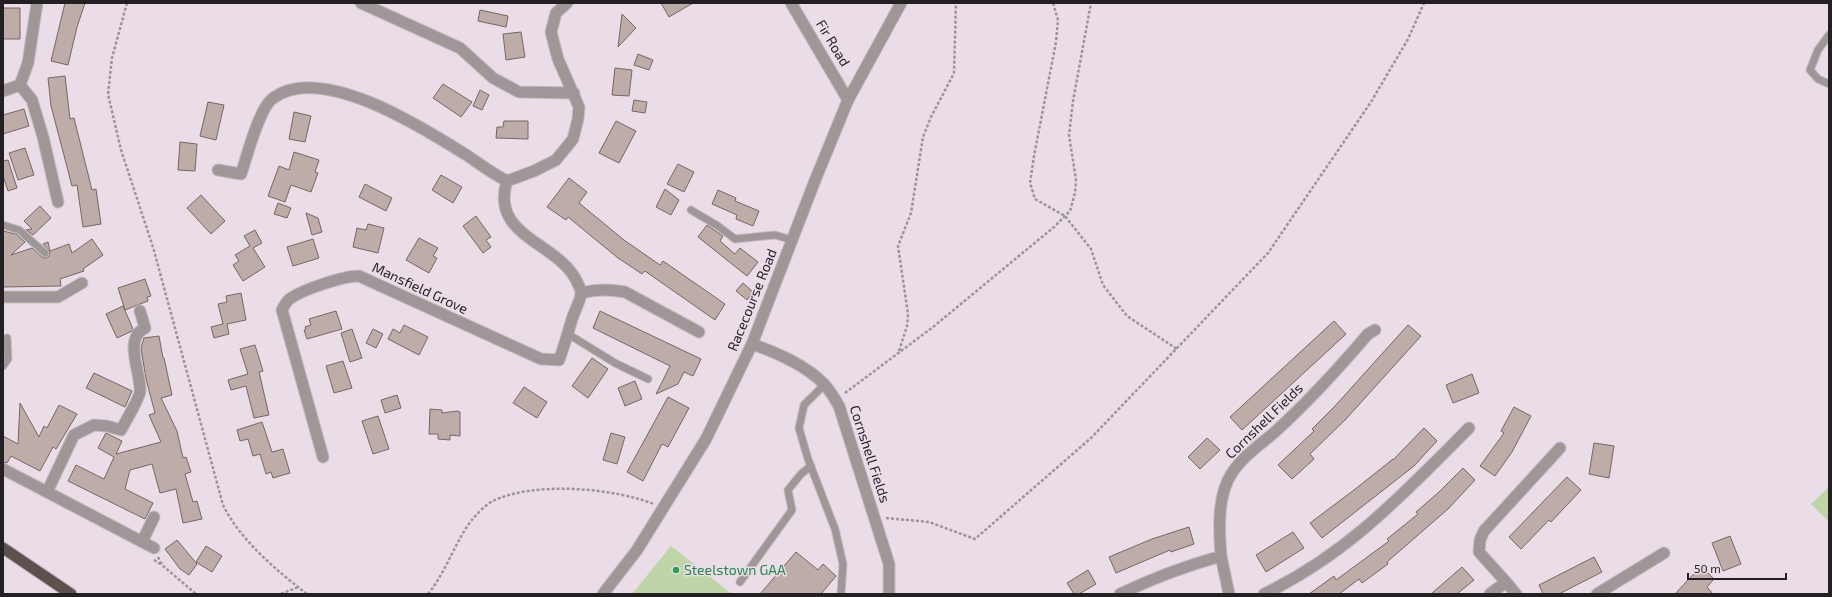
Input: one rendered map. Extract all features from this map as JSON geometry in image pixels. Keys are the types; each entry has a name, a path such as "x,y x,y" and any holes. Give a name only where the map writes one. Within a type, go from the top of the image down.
{"highway":[{"path":"3,548 71,594"}],"street":[{"path":"20,85 28,63 37,3"},
{"path":"361,3 460,48 493,78 519,92 574,93"},
{"path":"218,170 241,174 262,113 271,99 289,90 306,87 356,96 404,119 469,157 493,174 507,181 534,171 556,160 573,139 578,119 579,107 558,59 551,32 556,13 567,3"},
{"name":"Fir Road","path":"791,3 848,100"},
{"name":"Racecourse Road","path":"603,594 637,550 706,439 752,344 848,100 901,3"},
{"path":"3,91 20,85"},
{"path":"20,85 32,100 43,137 58,202"},
{"path":"507,181 503,192 504,207 511,220 519,230 566,265 575,278 581,293 595,289 611,289 625,292 699,332"},
{"name":"Mansfield Grove","path":"323,457 282,310 290,298 307,290 350,276 359,276 540,359 560,360 581,293"},
{"path":"3,297 58,297 82,283"},
{"path":"47,492 74,435 94,425 107,426 121,430 141,392 134,341 139,331 145,328 140,311"},
{"name":"Cornshell Fields","path":"1229,594 1221,556 1219,530 1222,504 1232,473 1258,445 1275,432 1322,387 1368,334 1375,330"},
{"name":"Cornshell Fields","path":"752,344 774,352 799,365 824,385 839,406 889,564 889,594"},
{"path":"1264,594 1291,581 1338,551 1391,506 1469,428"},
{"path":"1516,594 1479,552 1480,540 1484,530 1560,448"},
{"path":"3,469 154,548"},
{"path":"142,542 154,517"},
{"path":"1597,594 1664,553"},
{"path":"1120,594 1151,579 1188,565 1221,556"},
{"path":"1490,594 1506,582"}],"lane":[{"path":"1829,35 1818,50 1810,70 1818,79 1829,84"},
{"path":"691,210 718,226 735,239 775,235 792,240"},
{"path":"3,225 19,230 45,253"},
{"path":"568,334 615,363 648,379"},
{"path":"3,366 8,359 8,338"},
{"path":"824,385 804,405 799,428 811,466 835,529 843,564 841,594"},
{"path":"740,582 792,510 788,490 801,474 811,466"}],"path":[{"path":"127,3 112,58 108,94 121,150 153,247 220,493 229,516 242,533 283,576 307,594"},
{"path":"898,352 904,339 908,314 898,246 911,213 923,137 931,117 954,73 956,3"},
{"path":"1053,3 1058,20 1056,42 1038,129 1030,183 1035,199 1066,216 1091,249 1103,284 1127,316 1177,349"},
{"path":"834,398 848,392 898,352 933,327 1054,227 1070,211 1075,194 1076,180 1069,136 1073,101 1091,3"},
{"path":"876,520 890,518 929,522 975,539 1091,438 1268,253 1371,102 1408,39 1424,3"},
{"path":"428,594 438,582 470,522 482,509 492,502 506,496 530,491 600,490 637,497 664,507"},
{"path":"154,548 162,565 196,594"},
{"path":"281,594 298,587"}],"green space":[{"path":"1829,487 1829,522 1811,504"},
{"name":"Steelstown GAA","path":"671,546 732,594 632,594"}],"building":[{"path":"65,3 85,3 77,27 68,65 51,61"},
{"path":"661,3 693,3 669,17"},
{"path":"3,8 20,8 20,39 3,39"},
{"path":"480,10 508,16 506,27 478,21"},
{"path":"622,14 636,28 618,47"},
{"path":"521,32 525,57 506,60 503,34"},
{"path":"638,54 653,60 649,70 634,65"},
{"path":"615,68 632,70 629,96 612,95"},
{"path":"65,76 70,119 74,118 92,190 96,189 101,224 83,227 77,185 72,186 51,106 48,78"},
{"path":"443,84 472,102 461,117 433,98"},
{"path":"480,90 489,95 482,110 473,106"},
{"path":"634,100 647,102 645,113 632,111"},
{"path":"208,102 224,105 216,140 200,136"},
{"path":"24,109 29,126 3,134 3,115"},
{"path":"294,112 311,116 305,142 289,139"},
{"path":"504,121 528,121 528,139 496,138 497,127 503,127"},
{"path":"616,121 636,131 619,163 599,153"},
{"path":"180,142 197,144 195,171 178,170"},
{"path":"25,148 34,175 18,180 9,153"},
{"path":"294,152 319,160 315,172 318,173 311,192 291,185 285,202 268,196 279,166 289,170"},
{"path":"8,160 17,188 8,191 3,176 3,161"},
{"path":"678,164 694,172 684,192 667,184"},
{"path":"441,175 462,187 453,203 432,190"},
{"path":"569,178 587,192 579,203 624,240 660,265 663,261 725,304 715,320 645,271 642,274 618,258 568,217 566,220 547,207"},
{"path":"365,184 392,198 386,211 359,197"},
{"path":"665,189 679,200 671,215 656,207"},
{"path":"718,190 736,198 735,201 759,211 753,226 736,219 737,215 712,204"},
{"path":"201,195 225,221 211,234 187,208"},
{"path":"278,203 291,208 287,218 274,214"},
{"path":"40,206 51,218 33,235 26,230 32,229 24,221"},
{"path":"306,213 318,218 322,232 312,235"},
{"path":"476,216 491,237 486,240 491,247 483,253 463,226"},
{"path":"368,224 384,228 378,253 353,247 357,228 366,230"},
{"path":"707,225 723,236 720,241 735,254 740,248 758,262 747,276 698,237"},
{"path":"255,230 262,243 253,248 265,267 243,281 233,265 239,261 235,255 250,246 244,236"},
{"path":"3,231 16,234 25,242 11,255 32,248 42,257 46,258 49,256 50,252 43,244 48,242 50,251 69,244 72,253 92,239 103,255 83,269 84,271 60,279 61,286 3,287"},
{"path":"419,238 438,248 433,256 437,258 429,273 406,260"},
{"path":"313,239 319,258 293,266 287,247"},
{"path":"145,279 151,296 147,297 148,301 125,310 118,288"},
{"path":"743,283 753,292 747,300 736,291"},
{"path":"241,293 246,320 227,324 229,334 214,338 211,327 223,324 218,304 227,302 226,296"},
{"path":"123,306 133,329 132,331 117,338 106,314"},
{"path":"336,311 342,329 307,339 304,330 306,329 305,327 311,325 309,319"},
{"path":"600,311 701,359 693,376 684,372 678,384 656,394 670,366 593,328"},
{"path":"1334,321 1346,334 1242,430 1230,417"},
{"path":"404,325 428,337 419,355 388,339 393,329 400,333"},
{"path":"1408,325 1421,336 1346,419 1310,454 1314,459 1292,479 1278,465 1314,431 1312,429 1335,406"},
{"path":"352,329 362,358 350,362 341,333"},
{"path":"373,329 383,334 376,348 366,343"},
{"path":"159,336 172,395 161,398 177,431 183,458 186,457 191,472 185,474 193,502 197,501 202,519 183,523 176,489 160,493 152,464 130,470 125,489 153,503 145,519 68,481 76,465 104,479 114,457 98,448 106,433 122,441 116,454 161,442 149,415 155,413 146,379 141,348 144,338"},
{"path":"255,345 263,371 259,372 269,415 254,418 246,386 231,390 228,380 248,374 240,349"},
{"path":"592,358 608,369 588,398 572,386"},
{"path":"343,361 352,388 334,393 326,366"},
{"path":"94,373 132,391 125,407 86,388"},
{"path":"1472,374 1479,393 1453,403 1446,385"},
{"path":"635,381 642,399 625,406 618,388"},
{"path":"524,387 547,402 537,418 513,403"},
{"path":"397,395 401,408 385,413 381,400"},
{"path":"668,397 689,408 668,447 662,444 643,481 627,472"},
{"path":"20,403 39,437 44,426 47,428 59,405 77,414 56,449 53,447 40,471 11,456 7,463 3,462 3,436 18,444"},
{"path":"1514,407 1531,416 1512,452 1495,476 1480,466 1504,433 1501,431"},
{"path":"430,409 442,410 442,413 460,412 460,436 450,435 450,440 438,439 438,434 429,434"},
{"path":"378,416 389,449 373,454 362,421"},
{"path":"262,422 272,452 283,449 290,473 273,478 271,472 266,474 260,454 253,456 248,439 240,441 237,430"},
{"path":"1424,428 1437,441 1414,466 1322,538 1310,523 1393,460"},
{"path":"611,433 625,437 617,464 603,460"},
{"path":"1207,438 1220,450 1200,469 1188,457"},
{"path":"1594,443 1614,446 1609,478 1589,474"},
{"path":"1463,468 1475,480 1448,509 1387,562 1388,564 1362,583 1359,579 1339,594 1309,594 1334,576 1336,580 1389,541 1387,539 1418,514 1416,512"},
{"path":"1567,477 1581,490 1551,522 1549,520 1521,549 1509,537"},
{"path":"1189,527 1194,544 1171,552 1170,550 1116,573 1109,557 1152,539"},
{"path":"1293,532 1304,548 1266,572 1256,555"},
{"path":"1730,536 1741,564 1723,571 1712,543"},
{"path":"177,540 197,564 189,575 180,569 165,549"},
{"path":"206,546 222,556 212,572 196,562"},
{"path":"796,552 818,570 823,564 836,576 821,594 760,594"},
{"path":"1594,557 1602,572 1559,594 1543,594 1539,585"},
{"path":"1701,566 1714,579 1707,587 1713,594 1675,594"},
{"path":"1462,567 1474,580 1457,594 1431,594"},
{"path":"1088,570 1096,584 1079,594 1074,594 1067,583"}],"place":[{"name":"Steelstown GAA","path":"676,570"}]}
